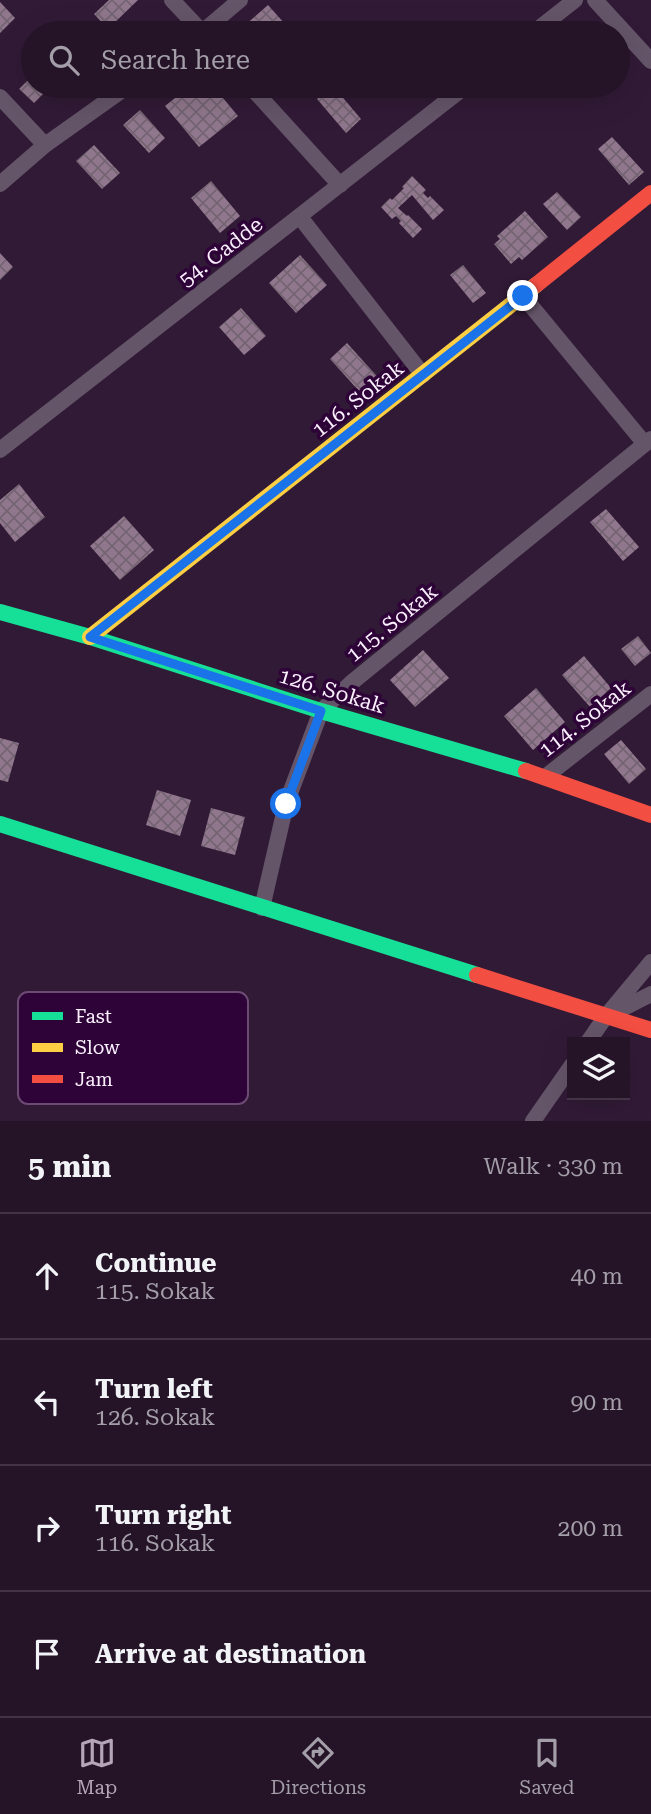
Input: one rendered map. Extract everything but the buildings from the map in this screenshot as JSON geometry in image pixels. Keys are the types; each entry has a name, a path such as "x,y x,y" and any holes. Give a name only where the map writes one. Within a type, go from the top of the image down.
{"street":[{"path":"172,0 191,21"},
{"path":"216,21 240,0"},
{"path":"548,21 575,0"},
{"path":"596,0 615,21"},
{"path":"630,38 651,61"},
{"path":"0,97 45,145"},
{"path":"0,184 45,145 111,98"},
{"path":"261,98 340,185"},
{"name":"54. Cadde","path":"0,450 451,98"},
{"name":"116. Sokak","path":"90,637 651,193"},
{"path":"300,217 423,375"},
{"path":"523,296 648,442"},
{"name":"115. Sokak","path":"262,908 286,804 321,711 351,683 648,442"},
{"name":"126. Sokak","path":"0,612 90,637 321,711 545,777 651,815"},
{"name":"114. Sokak","path":"545,777 651,694"},
{"path":"0,824 651,1030"},
{"path":"591,1037 651,962"},
{"path":"606,1016 651,994"},
{"path":"533,1121 567,1072"}],"traffic: fast":[{"path":"0,612 90,637 321,711 526,771"},
{"path":"0,824 477,975"}],"traffic: slow":[{"path":"90,637 536,285"}],"traffic: jam":[{"path":"536,285 651,193"},
{"path":"526,771 651,815"},
{"path":"477,975 651,1030"}],"route":[{"path":"286,804 321,711 90,637 523,296"}]}
